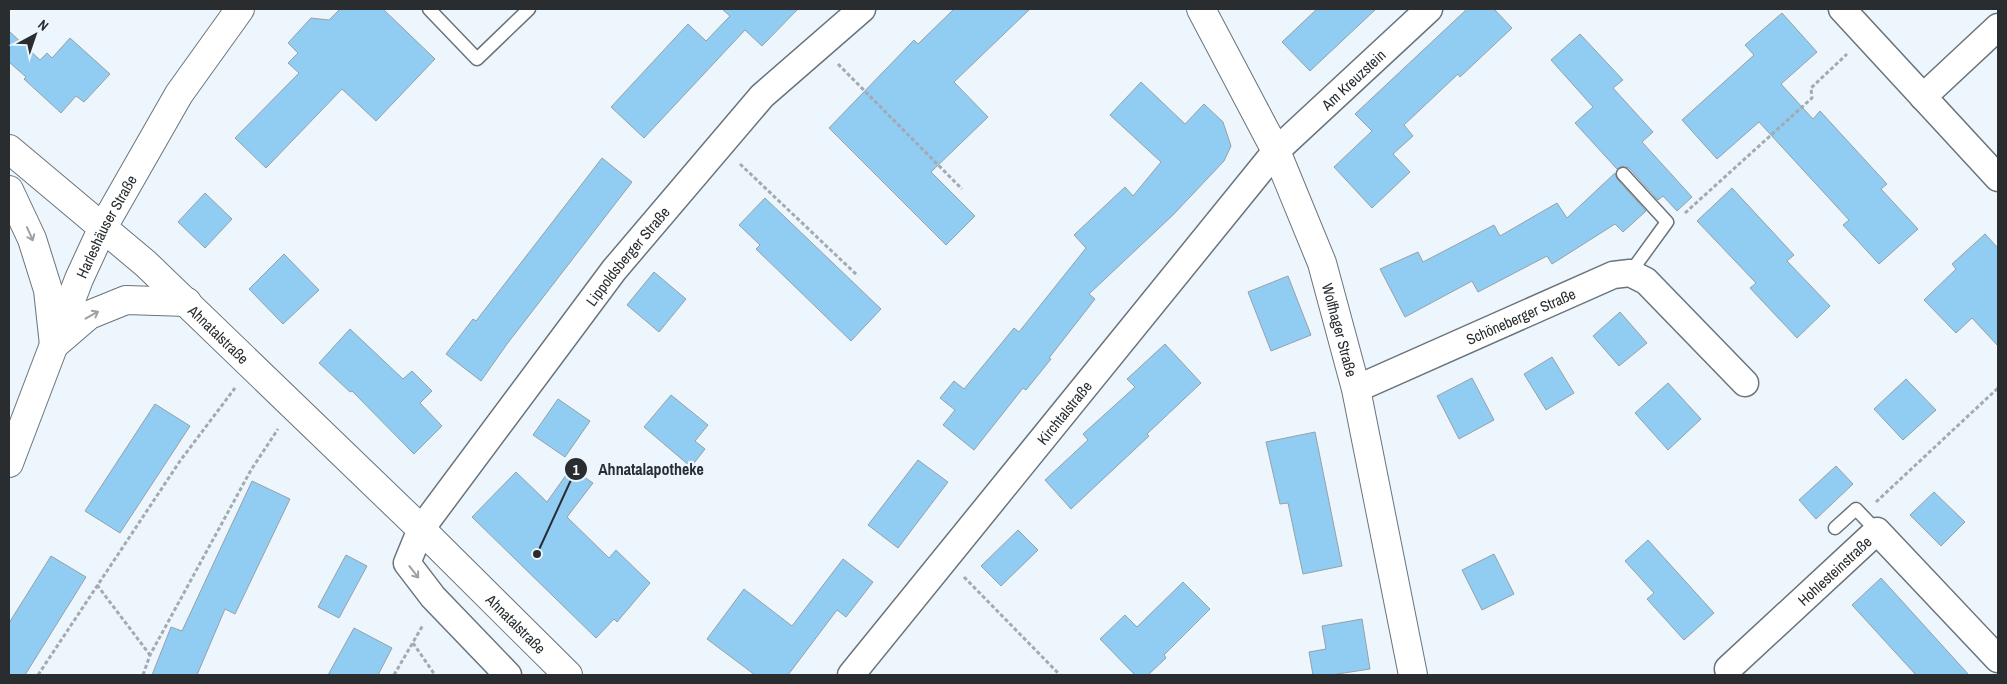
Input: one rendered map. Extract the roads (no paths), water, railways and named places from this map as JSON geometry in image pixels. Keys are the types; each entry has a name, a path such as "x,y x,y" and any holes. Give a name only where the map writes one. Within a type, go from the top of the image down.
{"main road":[{"name":"Harleshäuser Straße","path":"9,463 79,279 103,227 179,94 240,9"},
{"name":"Wolfhager Straße","path":"1200,9 1276,151 1322,263 1356,389 1413,675"},
{"name":"Ahnatalstraße","path":"9,149 146,264 421,529 568,675"},
{"path":"9,190 32,239 48,290 54,345"},
{"path":"54,345 89,315 126,300 186,302"}],"street":[{"name":"Lippoldsberger Straße","path":"421,529 614,270 720,145 762,96 862,9"},
{"name":"Am Kreuzstein","path":"1276,151 1429,9"},
{"path":"1842,9 1998,178"},
{"path":"1923,97 1998,27"},
{"name":"Kirchtalstraße","path":"851,675 1276,151"},
{"path":"1630,273 1646,280 1745,383"},
{"name":"Schöneberger Straße","path":"1356,389 1614,275 1630,273"},
{"name":"Hohlesteinstraße","path":"1728,669 1870,523 1998,659"},
{"path":"421,529 407,563 437,601 508,675"}],"lane":[{"path":"429,9 477,59 529,9"},
{"path":"1623,174 1667,222 1630,273"},
{"path":"1835,528 1856,509 1870,523"}],"place":[{"name":"Ahnatalapotheke","path":"537,554"}]}
